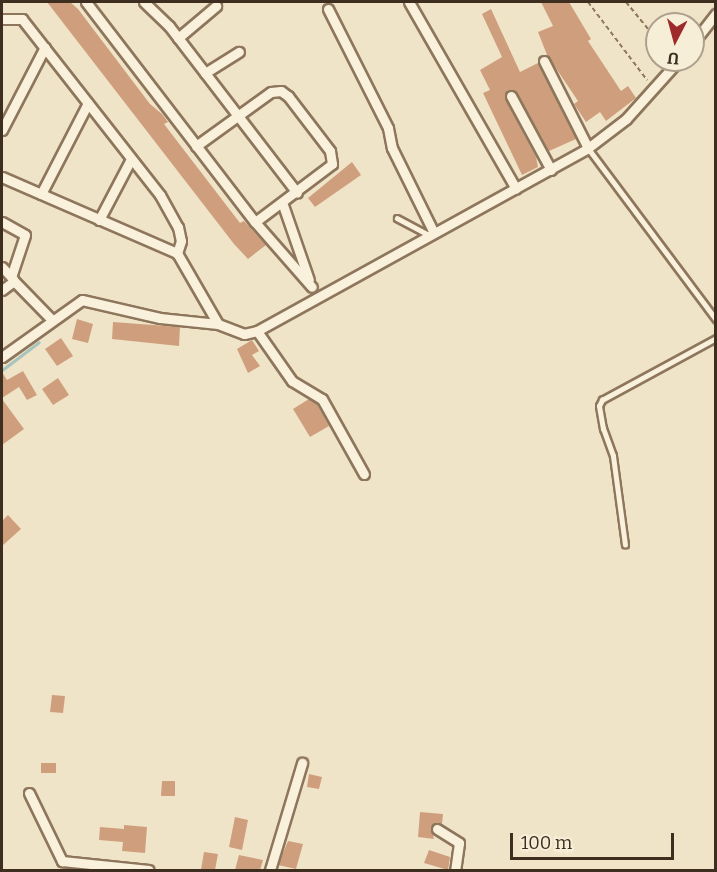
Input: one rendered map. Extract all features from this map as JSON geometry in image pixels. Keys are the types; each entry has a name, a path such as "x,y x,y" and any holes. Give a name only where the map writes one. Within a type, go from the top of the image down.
{"street":[{"path":"86,2 255,222 315,291"},
{"path":"144,2 178,38 297,193"},
{"path":"409,2 516,189"},
{"path":"178,38 216,6"},
{"path":"328,9 388,128 400,167 430,233"},
{"path":"716,14 706,26 716,31"},
{"path":"2,19 22,19 130,161 160,195 178,227 181,241 177,253"},
{"path":"2,130 45,47"},
{"path":"205,73 239,52"},
{"path":"544,61 588,148"},
{"path":"2,357 82,300 160,318 218,324 244,334 257,332 315,291 516,189 588,148 626,119 669,72"},
{"path":"196,146 271,92 282,91 330,151 330,168 283,205 255,222"},
{"path":"511,96 551,170"},
{"path":"41,194 88,104"},
{"path":"99,219 130,161"},
{"path":"2,177 73,211 99,219 177,253 218,324"},
{"path":"283,205 315,291"},
{"path":"2,222 25,235 12,279 2,290"},
{"path":"2,267 52,320"},
{"path":"257,332 292,381 322,399 364,474"},
{"path":"270,870 302,763"},
{"path":"29,793 62,861 149,870"},
{"path":"437,829 455,838 460,846 455,870"}],"lane":[{"path":"588,148 716,319"},
{"path":"397,218 430,233"},
{"path":"625,545 613,456 603,429 602,400 716,338"}],"path":[{"path":"588,2 655,88"},
{"path":"626,2 645,25"}],"building":[{"path":"47,2 70,2 78,9 150,104 162,114 168,122 164,124 240,223 244,221 266,245 248,259 234,244"},
{"path":"541,2 569,2 591,39 588,41 621,91 628,86 636,98 606,121 600,112 586,122 574,104 578,101 547,55 538,32 553,26"},
{"path":"491,9 520,72 538,63 576,139 549,151 517,93 507,90 505,99 536,157 538,167 522,175 483,93 490,90 480,70 502,57 482,14"},
{"path":"352,162 361,175 315,207 308,198"},
{"path":"77,319 93,324 88,343 72,339"},
{"path":"113,322 180,327 179,346 112,339"},
{"path":"61,338 73,356 57,366 45,349"},
{"path":"252,340 259,351 252,355 260,366 248,373 237,349"},
{"path":"23,371 37,395 27,400 19,387 2,398 2,372 7,380"},
{"path":"58,378 69,395 53,405 42,389"},
{"path":"2,399 24,429 2,445"},
{"path":"309,399 317,404 329,426 310,437 293,409"},
{"path":"8,515 21,529 2,546 2,521"},
{"path":"52,695 65,696 63,713 50,712"},
{"path":"41,763 56,763 56,773 41,773"},
{"path":"309,774 322,777 319,789 307,787"},
{"path":"162,781 175,781 175,796 161,796"},
{"path":"420,812 443,814 442,824 431,826 434,839 418,837"},
{"path":"235,817 248,820 242,850 229,847"},
{"path":"124,825 147,827 145,853 122,851 123,842 99,840 100,827 124,829"},
{"path":"288,841 303,844 296,869 278,865"},
{"path":"429,850 450,857 448,870 424,863"},
{"path":"204,852 218,854 215,870 201,870"},
{"path":"239,855 263,860 260,870 235,870"}],"waterway":[{"path":"2,370 39,342"}]}
